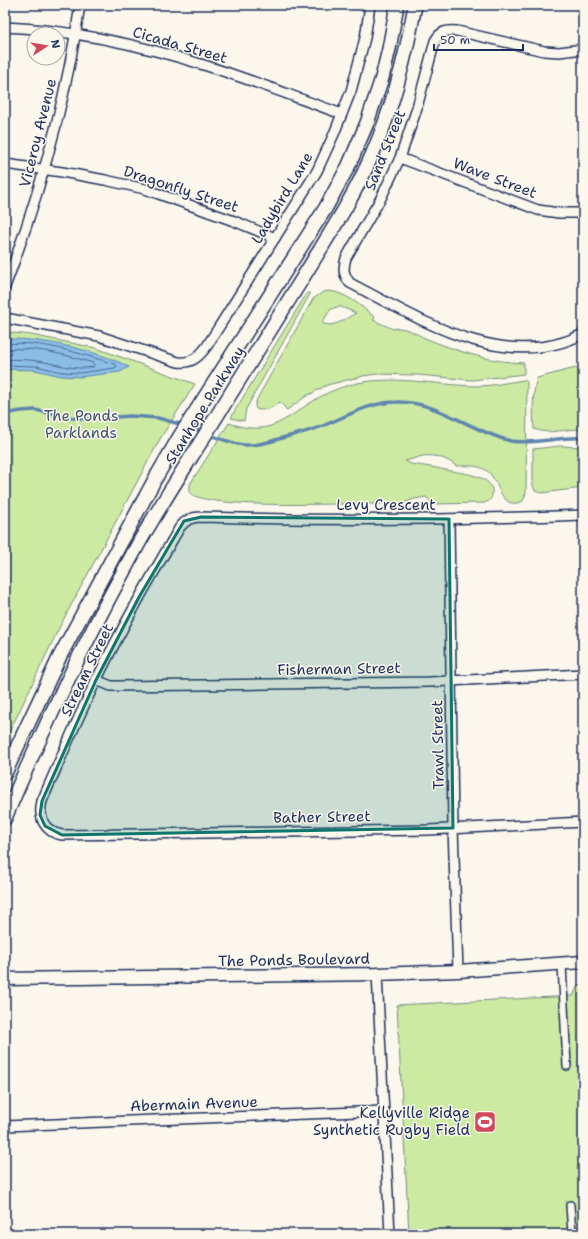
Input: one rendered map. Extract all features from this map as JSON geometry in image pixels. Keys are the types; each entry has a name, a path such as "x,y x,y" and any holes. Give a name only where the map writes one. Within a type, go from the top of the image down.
{"main road":[{"name":"Stanhope Parkway","path":"5,773 60,656 155,479 202,401 325,209 349,165 367,123 382,78 397,5"},
{"name":"Stanhope Parkway","path":"5,818 19,784 70,674 92,630 142,539 344,210 365,170 392,102 406,49 415,5"}],"street":[{"name":"Viceroy Avenue","path":"5,287 22,241 45,169 62,101 76,35 80,5"},
{"name":"Ladybird Lane","path":"5,318 99,336 178,362 188,362 198,357 317,171 342,114 358,66 365,38 370,5"},
{"name":"Cicada Street","path":"5,27 76,35 142,48 186,59 342,114"},
{"name":"Sand Street","path":"583,49 559,52 544,51 457,32 441,32 435,41 416,111 400,158 381,198 346,258 344,266 346,279 350,283 408,314 477,341 504,347 530,349 565,343 583,334"},
{"name":"Wave Street","path":"400,158 538,210 559,213 583,213"},
{"name":"Dragonfly Street","path":"5,164 45,169 145,189 234,221 275,238"},
{"name":"Levy Crescent","path":"190,518 449,519 583,515"},
{"name":"Stream Street","path":"62,835 55,834 45,826 40,815 42,801 96,680 139,597 172,540 184,522 190,518"},
{"name":"Trawl Street","path":"449,519 453,828 458,971"},
{"name":"Fisherman Street","path":"96,680 111,686 119,686 451,681 583,674"},
{"name":"Bather Street","path":"62,835 429,830 583,822"},
{"name":"The Ponds Boulevard","path":"5,979 377,974 458,971 583,962"},
{"path":"562,964 567,1066"},
{"path":"377,974 390,1234"},
{"name":"Abermain Avenue","path":"5,1126 384,1111"},
{"path":"570,1205 572,1234"}],"highlighted area":[{"path":"201,517 449,519 453,828 62,835 45,826 40,815 42,801 96,680 139,597 184,521"}],"green space":[{"path":"323,292 335,292 347,297 373,316 375,318 373,320 393,329 401,328 409,330 437,343 473,355 524,363 524,374 472,380 418,375 376,374 327,385 305,397 287,410 280,402 268,409 256,409 255,405 257,399 313,299","holes":["336,307 341,307 356,313 335,324 331,325 322,323 330,310"]},
{"path":"307,293 310,294 246,409 244,421 231,418 234,412"},
{"name":"The Ponds Parklands","path":"5,332 31,335 96,348 195,384 160,439 60,626 5,741"},
{"path":"583,366 583,430 577,429 546,432 534,429 533,410 535,384 537,378"},
{"path":"396,380 476,386 495,385 525,380 527,382 526,493 523,501 515,503 505,499 491,475 480,467 456,466 445,459 436,456 421,456 405,461 411,464 470,474 478,477 489,484 492,489 490,499 484,503 433,504 426,497 414,499 401,504 261,504 217,501 200,498 190,493 190,484 229,423 248,428 267,427 284,420 329,392 349,385 365,382"},
{"path":"560,446 583,447 583,488 541,493 535,491 533,486 533,449"},
{"path":"583,984 583,1234 409,1234 397,1005 573,996 578,985"}],"water":[{"path":"8,339 53,343 87,351 117,361 129,367 120,372 79,377 61,376 35,370 5,369 5,341"},
{"path":"5,671 10,683 10,691 5,703"}],"waterway":[{"path":"189,427 216,438 238,444 254,445 314,429 351,413 378,404 397,402 427,406 496,437 511,441 528,442 565,438 583,438"},
{"path":"5,414 35,410 73,418 86,419 131,416 158,418 183,425"}],"place":[{"name":"Kellyville Ridge Synthetic Rugby Field","path":"485,1122"}]}
